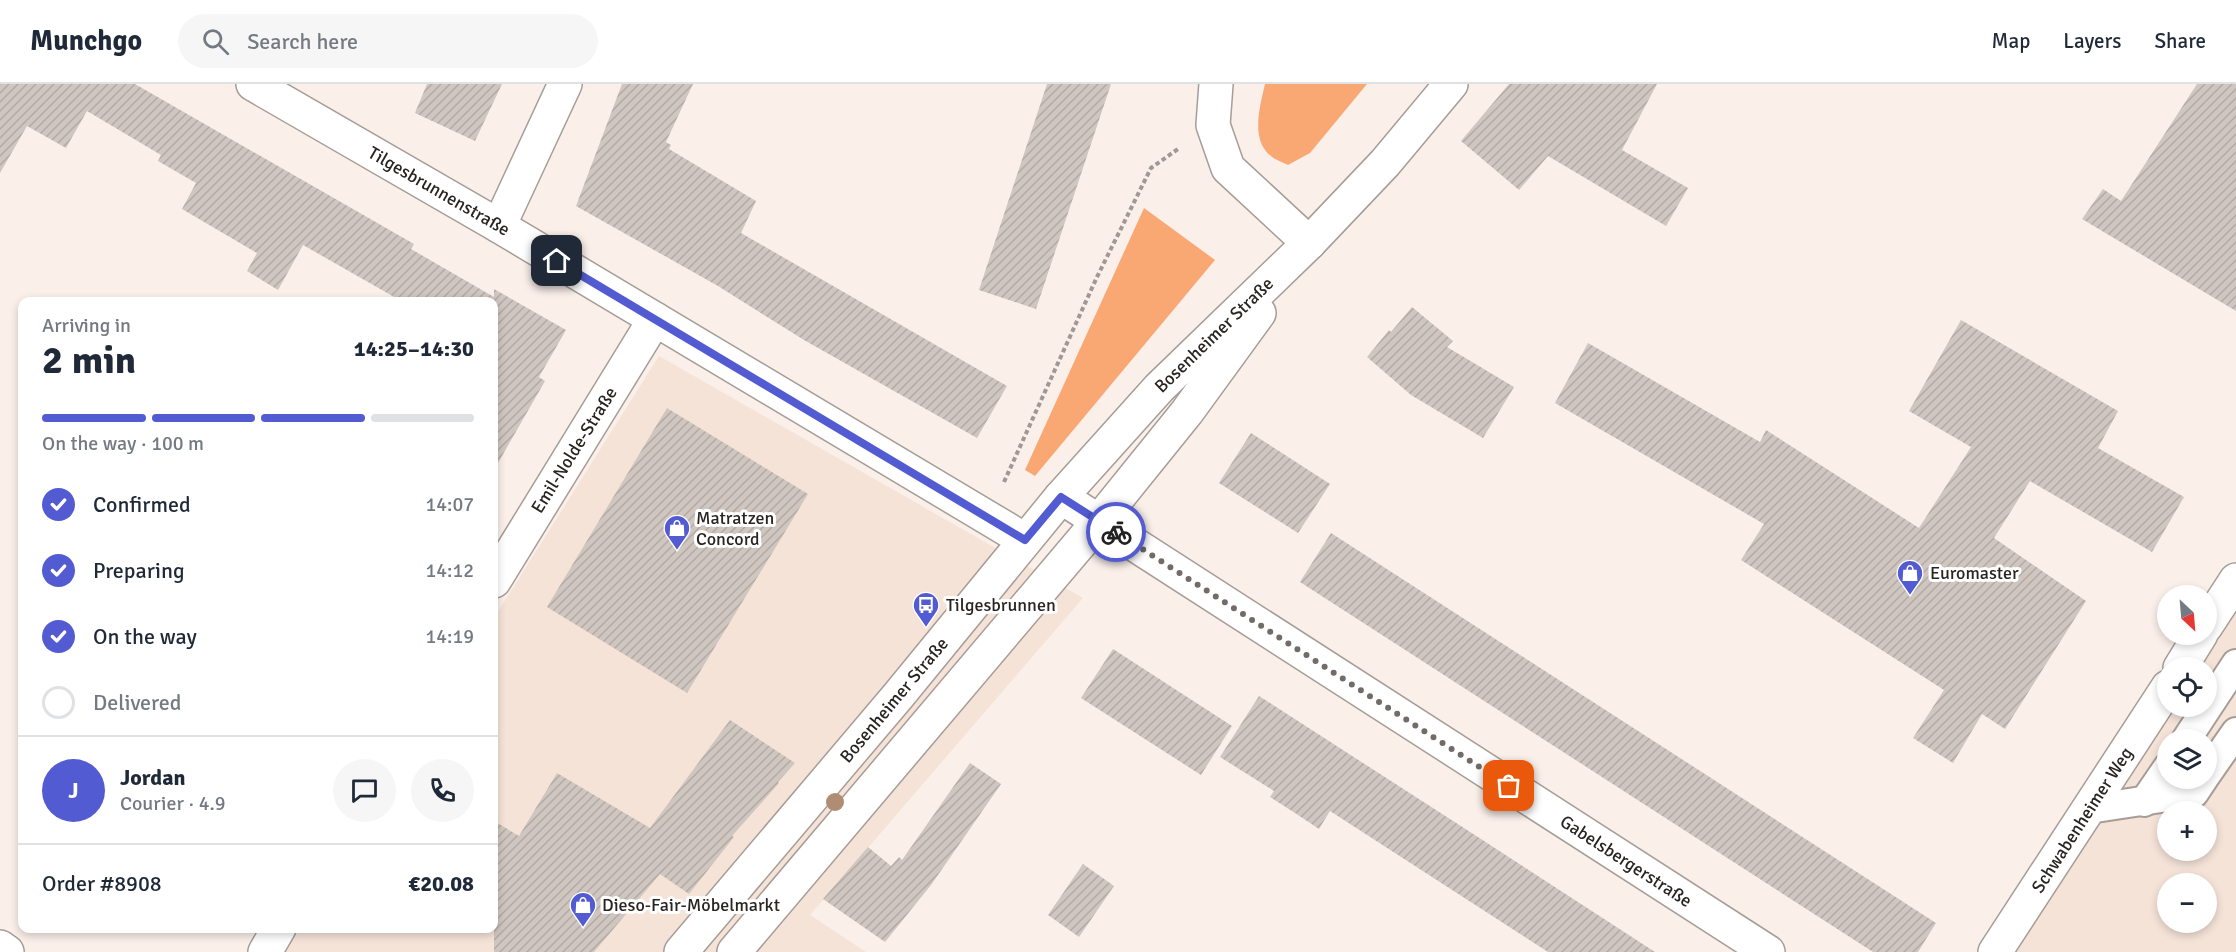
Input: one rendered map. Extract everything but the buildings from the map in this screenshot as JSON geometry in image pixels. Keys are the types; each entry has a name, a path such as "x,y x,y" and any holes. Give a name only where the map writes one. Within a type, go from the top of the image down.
{"street":[{"name":"Tilgesbrunnenstraße","path":"253,84 499,226 1025,540"},
{"path":"499,226 565,84"},
{"path":"1216,84 1213,125 1228,168 1309,243"},
{"name":"Bosenheimer Straße","path":"681,952 898,696 1061,497 1159,388 1309,243 1385,164 1451,84"},
{"name":"Bosenheimer Straße","path":"734,952 1099,521 1187,412 1309,243"},
{"name":"Emil-Nolde-Straße","path":"498,574 655,319"},
{"name":"Gabelsbergerstraße","path":"1061,497 1768,952"},
{"path":"2217,609 2236,580"},
{"name":"Schwabenheimer Weg","path":"1995,952 2157,704"},
{"path":"264,952 276,933"},
{"path":"0,948 7,952"}],"lane":[{"path":"2193,729 2236,664"},
{"path":"2217,760 2236,732"},
{"path":"2144,802 2157,782"},
{"path":"2089,809 2194,793 2197,789"}],"path":[{"path":"1000,490 1097,277 1151,168 1213,125"}],"shaded area":[{"path":"1265,84 1367,84 1310,153 1288,165 1271,156 1260,141 1258,122"},
{"path":"1144,208 1215,260 1035,476 1025,470"},
{"path":"659,356 1083,598 810,915 866,952 282,952 294,933 498,933 498,612"},
{"path":"2236,580 2236,952 1995,952 2160,717 2217,717 2217,657 2186,657 2194,645 2217,645 2217,610"}],"way so far":[{"path":"1116,532 1509,786"}],"place":[{"name":"Matratzen Concord","path":"677,551"},
{"name":"Euromaster","path":"1910,596"},
{"name":"Tilgesbrunnen","path":"926,628"},
{"name":"Dieso-Fair-Möbelmarkt","path":"583,928"}],"route":[{"path":"557,261 985,514 1025,540 1061,497 1116,532"}]}
